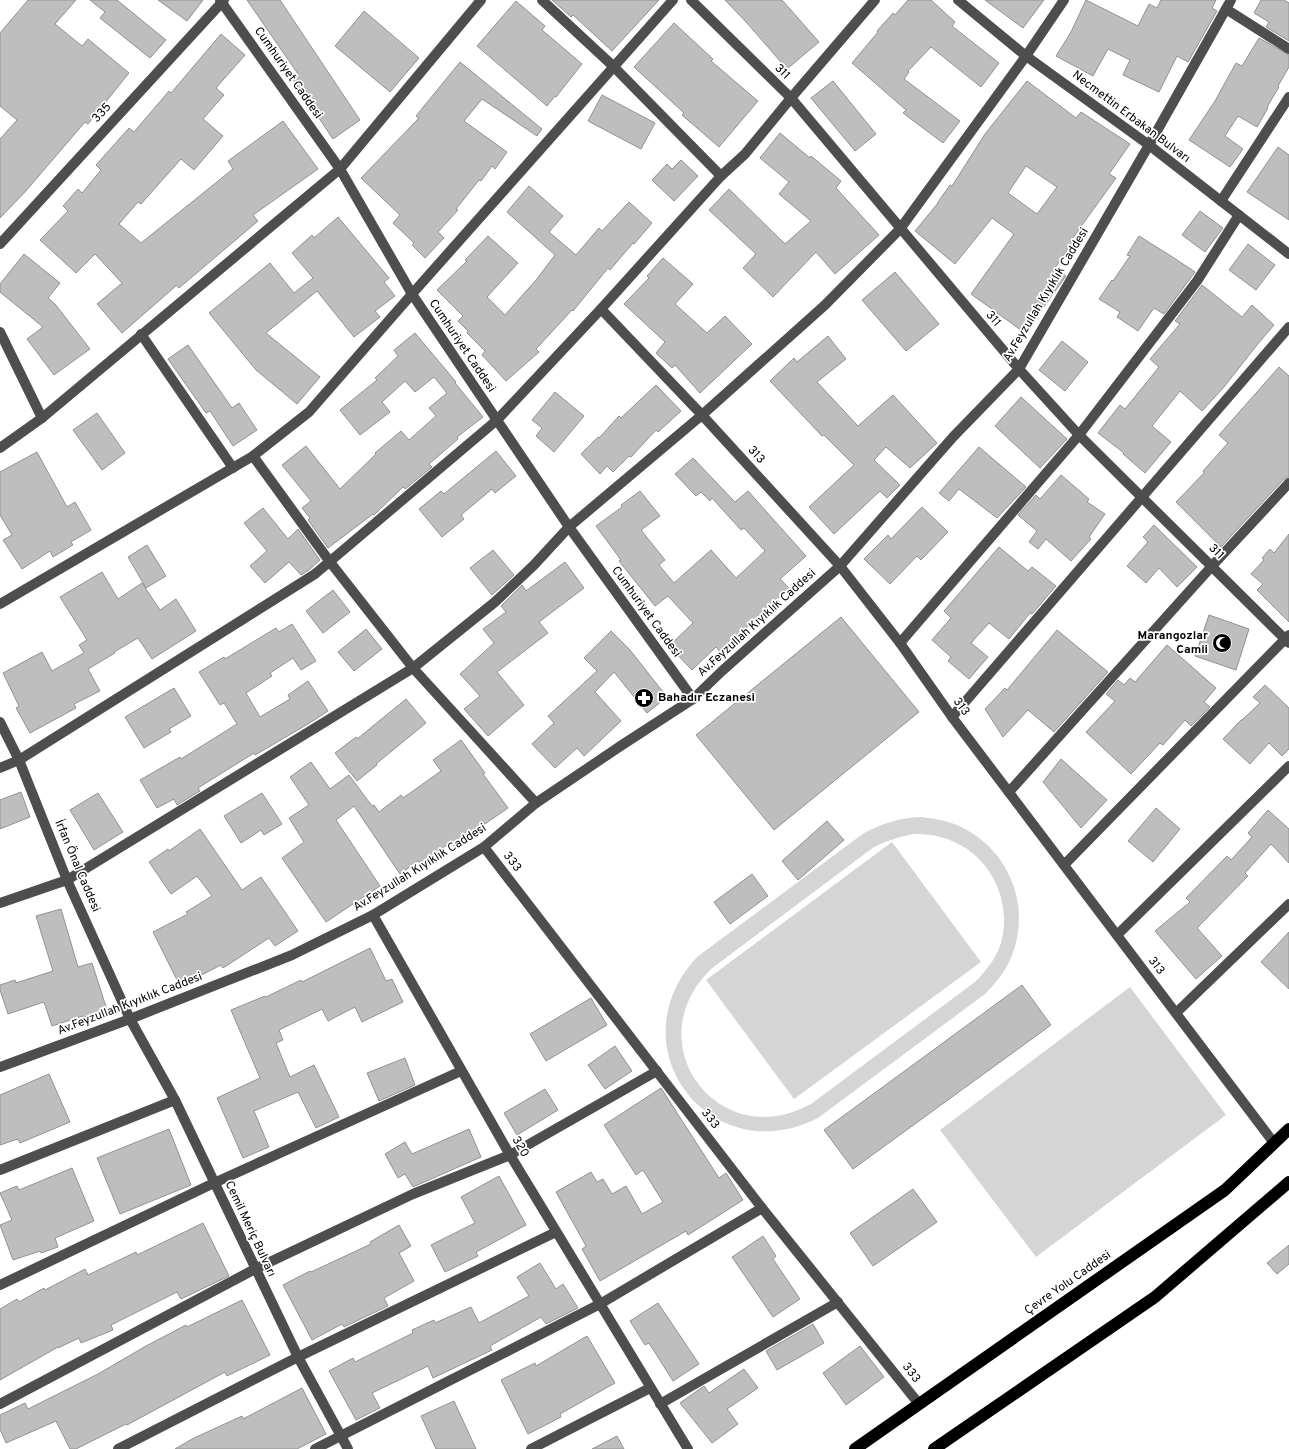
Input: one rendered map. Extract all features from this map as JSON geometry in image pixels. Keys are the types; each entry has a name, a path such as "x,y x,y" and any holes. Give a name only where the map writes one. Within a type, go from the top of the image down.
{"highway":[{"name":"Çevre Yolu Caddesi","path":"854,1449 1224,1190 1289,1129"},
{"path":"934,1449 1155,1297 1289,1182"}],"street":[{"path":"0,448 42,418 340,169 481,0"},
{"path":"542,0 613,66 721,176"},
{"path":"0,604 253,456 309,412 613,66 673,0"},
{"name":"311","path":"691,0 791,98 1019,369 1079,435 1288,639"},
{"path":"0,768 19,760 315,574 497,420 601,309 721,176 745,154 875,0"},
{"name":"Necmettin Erbakan Bulvarı","path":"958,0 1026,56 1149,145 1289,254"},
{"path":"0,903 67,880 413,668 495,602 534,565 569,527 702,415 825,305 900,229 1026,56 1064,0"},
{"name":"Cumhuriyet Caddesi","path":"222,1 340,169 412,294 569,527 693,699"},
{"name":"335","path":"0,244 222,1"},
{"path":"1228,5 1289,48"},
{"name":"Av.Feyzullah Kıyıklık Caddesi","path":"0,1067 130,1019 292,955 373,916 484,847 536,804 622,745 693,699 722,671 840,566 953,437 1019,369 1149,145 1228,5"},
{"path":"1221,201 1289,97"},
{"path":"900,643 1079,435 1197,281 1239,214"},
{"name":"313","path":"601,309 702,415 840,566 900,643 952,718 1274,1143"},
{"path":"952,718 1289,327"},
{"path":"0,332 42,418"},
{"path":"141,334 233,468"},
{"path":"253,456 330,562 413,668 536,804"},
{"path":"1009,792 1212,566 1289,483"},
{"path":"1064,865 1288,639"},
{"name":"İrfan Önal Caddesi","path":"0,722 19,760 67,880 130,1019"},
{"path":"1117,935 1289,766"},
{"name":"333","path":"484,847 762,1208 919,1404"},
{"path":"1176,1013 1289,904"},
{"name":"320","path":"373,916 510,1155 660,1404"},
{"name":"Cemil Meriç Bulvarı","path":"130,1019 175,1100 298,1357 348,1449"},
{"path":"0,1285 214,1183 462,1071"},
{"path":"0,1404 255,1269 413,1194 510,1155 657,1071"},
{"path":"0,1170 175,1100"},
{"path":"315,1449 600,1304 762,1208"},
{"path":"118,1449 298,1357 556,1232"},
{"path":"688,1449 660,1404 838,1302"},
{"path":"531,1449 650,1388"}],"shaded area":[{"path":"921,817 954,824 965,829 981,840 995,853 1006,869 1018,904 1019,922 1016,941 1010,960 1002,974 985,994 818,1118 778,1131 742,1129 710,1115 686,1092 670,1062 666,1027 674,992 697,957 864,833 878,826 892,822","holes":["913,834 933,835 956,843 970,851 982,862 992,875 999,890 1003,906 1004,922 1000,945 988,968 975,982 811,1104 777,1116 746,1115 719,1103 698,1083 685,1058 682,1028 690,998 711,969 874,847 888,841"]},
{"path":"892,842 981,962 794,1099 706,980"},
{"path":"1130,987 1226,1115 1036,1257 940,1130"}],"building":[{"path":"28,0 76,0 55,24 82,46 88,39 129,73 88,124 85,122 25,192 0,218 0,139 17,120 0,106 0,33"},
{"path":"90,0 117,0 166,40 150,58 100,18 105,12"},
{"path":"158,0 203,0 187,21"},
{"path":"247,0 280,0 360,120 333,139 292,78 298,74"},
{"path":"552,0 659,0 612,51 573,15 571,17"},
{"path":"725,0 782,0 819,42 787,69"},
{"path":"908,0 931,0 955,22 952,26 999,63 981,87 931,47 908,71 909,72 904,79 960,121 943,143 903,113 906,110 852,63 893,13 895,15"},
{"path":"985,0 1044,0 1023,28"},
{"path":"1086,0 1138,26 1149,4 1157,8 1161,0 1216,0 1212,8 1217,11 1188,62 1177,56 1159,92 1123,75 1130,60 1108,49 1093,76 1056,56 1071,32"},
{"path":"1261,0 1284,0 1289,3 1289,41 1266,27 1269,22 1254,13"},
{"path":"516,1 545,26 542,30 582,64 547,106 477,46"},
{"path":"364,11 419,58 390,92 335,46"},
{"path":"674,23 713,59 711,61 758,101 719,147 682,115 684,113 634,67"},
{"path":"221,34 245,55 216,88 224,95 203,119 223,136 194,170 181,159 141,204 138,202 119,224 141,243 233,169 228,161 283,121 318,169 253,215 258,221 179,288 177,285 122,333 97,304 122,283 95,254 76,273 40,240 68,211 63,206 78,189 82,193 101,170 96,165 129,128 134,132 169,91 171,93"},
{"path":"1259,38 1289,55 1289,67 1257,127 1238,116 1225,136 1243,149 1230,167 1189,140 1215,101 1236,63 1242,66"},
{"path":"460,62 542,129 537,136 482,99 464,121 507,152 495,169 492,166 481,181 479,180 456,209 458,210 438,232 444,238 425,258 412,245 414,243 393,223 400,215 361,178 419,118 416,116"},
{"path":"833,81 876,134 855,151 811,98"},
{"path":"1027,81 1076,118 1081,112 1130,144 1109,174 1116,178 1072,239 1074,240 1055,268 1066,276 1025,333 971,294 1014,234 992,218 955,264 915,231 938,203 950,185 952,186 985,134","holes":["1026,166 1057,187 1037,214 1008,193"]},
{"path":"602,95 655,123 641,149 588,121"},
{"path":"780,133 841,181 836,188 879,235 835,274 816,252 773,297 743,268 756,254 709,210 729,189 785,244 811,221 779,194 789,182 760,158"},
{"path":"1278,147 1289,155 1289,220 1247,192"},
{"path":"681,160 698,176 674,201 652,180 667,164 672,169"},
{"path":"529,186 563,216 549,232 576,255 599,228 602,231 629,202 652,223 610,270 608,268 573,311 572,310 536,349 539,352 506,381 482,355 485,351 467,333 468,331 458,321 463,316 437,290 467,261 465,260 488,236 518,263 487,297 505,315 536,280 555,255 507,212"},
{"path":"1200,211 1223,228 1205,252 1182,235"},
{"path":"338,217 389,278 384,282 395,296 375,311 380,317 354,337 317,291 266,333 320,377 297,404 256,370 209,313 270,263 294,293 313,278 292,253 312,235 314,238"},
{"path":"1139,236 1195,272 1164,314 1154,308 1138,331 1117,317 1120,312 1099,299 1130,256 1127,255"},
{"path":"1248,244 1275,265 1256,290 1229,270"},
{"path":"24,254 60,283 48,298 55,304 90,349 54,375 27,339 43,327 0,292 0,284"},
{"path":"663,258 693,284 675,304 707,333 725,316 752,344 700,393 675,365 672,368 656,353 665,342 624,304 649,278 647,276"},
{"path":"895,272 939,324 906,351 862,300"},
{"path":"1202,285 1242,317 1252,305 1274,325 1224,387 1202,411 1180,391 1152,426 1171,442 1145,473 1123,454 1124,453 1098,433 1120,405 1125,409 1159,367 1150,359 1180,324 1175,321"},
{"path":"415,333 483,417 457,437 458,439 429,464 432,467 405,489 403,487 374,515 373,514 328,548 308,520 310,518 302,508 311,501 282,465 306,446 340,489 376,454 375,453 401,431 409,440 436,416 429,408 447,393 434,377 415,392 405,381 382,402 390,412 360,435 340,410 377,380 375,378 398,356 394,350"},
{"path":"828,336 846,359 817,382 858,426 893,395 937,443 910,468 886,447 874,460 900,485 887,498 880,491 834,534 809,507 854,465 824,435 822,436 770,381 794,358 797,362"},
{"path":"1062,341 1088,362 1065,391 1039,370"},
{"path":"188,345 232,408 239,403 257,430 233,446 210,411 206,413 168,359"},
{"path":"1279,367 1289,376 1289,477 1284,479 1221,547 1176,502 1204,473 1203,471 1228,443 1219,435"},
{"path":"656,385 681,411 658,432 656,430 631,457 629,456 613,472 607,466 600,474 581,454 598,437 599,438 619,416 621,418"},
{"path":"555,392 584,416 554,452 536,436 542,428 532,420"},
{"path":"1021,397 1067,439 1040,468 995,426"},
{"path":"97,413 125,453 102,470 73,430"},
{"path":"979,447 1026,487 997,518 959,489 949,501 939,493"},
{"path":"496,451 516,476 495,493 492,489 461,515 464,519 442,537 419,509 441,491 444,494"},
{"path":"37,452 67,507 75,502 91,530 71,542 73,545 53,557 50,551 22,569 3,540 12,535 0,515 0,472"},
{"path":"693,458 735,502 748,491 806,556 780,579 789,588 739,634 741,636 722,654 716,647 692,670 669,646 693,623 668,596 655,606 619,561 621,560 596,526 622,507 621,505 640,491 660,516 641,530 665,560 659,565 674,583 711,550 736,578 765,551 744,528 741,530 712,498 710,501 701,492 696,496 675,474"},
{"path":"1061,475 1089,499 1087,502 1105,514 1089,537 1091,539 1071,561 1046,539 1038,549 1029,542 1037,531 1018,515 1036,495 1040,499"},
{"path":"922,507 948,532 921,560 917,556 890,584 864,559 888,535 891,539"},
{"path":"263,508 288,539 298,529 320,560 309,570 301,575 289,562 265,583 250,566 267,551 244,523"},
{"path":"1154,525 1197,567 1177,587 1159,568 1146,583 1127,566 1148,542 1143,537"},
{"path":"1289,534 1289,622 1257,590 1263,584 1251,574 1264,560 1262,558 1270,549 1274,553"},
{"path":"147,545 166,576 146,588 128,557"},
{"path":"999,547 1028,571 1032,567 1056,586 1032,614 1030,613 1009,639 989,623 971,643 988,657 969,679 948,661 951,657 932,640 951,618 944,611"},
{"path":"493,550 514,575 492,595 470,568"},
{"path":"565,562 584,588 539,622 548,633 497,672 524,705 488,736 464,709 480,696 460,674 494,643 483,629 506,612 501,606 522,585 526,591"},
{"path":"102,572 118,599 142,583 160,610 176,599 196,631 152,659 138,638 114,652 115,653 88,669 100,691 74,704 76,708 30,733 16,708 19,706 3,673 42,652 52,671 84,653 79,645 87,640 60,597"},
{"path":"333,590 350,612 323,633 306,611"},
{"name":"Marangozlar Camii","path":"1209,615 1249,629 1236,670 1195,656"},
{"path":"841,617 919,712 774,830 696,735"},
{"path":"292,624 316,661 301,670 293,658 270,673 272,676 246,693 260,717 290,699 288,695 308,681 328,711 255,755 254,753 198,788 200,791 177,805 174,799 157,808 140,780 180,757 181,759 237,724 224,703 220,705 199,672 224,657 225,659 276,628 279,632"},
{"path":"366,629 382,649 354,671 338,652"},
{"path":"1057,630 1108,672 1054,732 1028,710 1003,737 985,709 1005,688 1007,690"},
{"path":"611,631 630,650 667,697 647,713 614,672 595,692 621,721 584,756 577,748 555,768 532,744 554,723 548,716 597,671 584,658"},
{"path":"1167,645 1216,688 1204,702 1210,707 1191,726 1185,720 1163,745 1160,743 1131,774 1086,732 1115,701 1106,694 1118,680 1124,685 1130,678 1135,682"},
{"path":"1265,685 1289,708 1289,749 1282,756 1269,743 1250,764 1223,739 1260,703 1253,697"},
{"path":"174,688 191,716 169,729 171,732 144,748 125,717"},
{"path":"406,699 426,723 357,781 335,753 356,737 357,739"},
{"path":"461,740 485,773 483,774 508,808 453,846 451,842 421,864 418,861 400,874 354,806 336,820 380,886 326,922 282,858 304,842 289,818 309,805 290,777 311,762 330,789 349,775 372,806 374,805 379,812 401,795 403,798 441,771 433,760"},
{"path":"1061,759 1107,800 1081,828 1043,782"},
{"path":"21,792 30,817 0,829 0,800"},
{"path":"98,793 123,832 94,850 70,810"},
{"path":"262,793 282,824 264,835 261,830 241,843 224,816"},
{"path":"1156,808 1180,829 1153,862 1128,841"},
{"path":"1268,810 1289,829 1289,863 1271,844 1245,873 1248,876 1197,928 1222,956 1196,979 1155,931 1190,902 1186,898 1227,856 1231,860 1252,837 1248,833"},
{"path":"827,821 844,840 798,880 782,861"},
{"path":"200,829 242,890 261,877 298,931 275,946 269,938 223,968 221,965 180,986 153,932 188,914 186,912 212,896 197,876 171,894 149,862 168,849 169,851"},
{"path":"752,874 768,896 730,924 714,902"},
{"path":"61,909 78,967 92,963 107,1010 52,1026 44,1002 8,1014 0,990 0,985 15,980 16,983 53,971 36,916"},
{"path":"1289,932 1289,989 1261,962"},
{"path":"370,948 386,981 392,979 403,1002 362,1022 355,1007 328,1021 322,1009 279,1030 283,1040 276,1043 290,1077 314,1065 339,1117 316,1128 298,1092 254,1111 269,1147 243,1158 217,1098 260,1078 231,1010 265,996 266,997 301,980 302,982"},
{"path":"1022,985 1051,1025 853,1169 824,1130"},
{"path":"591,998 607,1025 546,1061 530,1034"},
{"path":"615,1046 632,1071 605,1089 588,1065"},
{"path":"405,1058 415,1085 379,1101 367,1073"},
{"path":"49,1074 70,1122 20,1143 18,1139 0,1145 0,1095"},
{"path":"661,1088 719,1178 726,1173 743,1200 688,1235 686,1231 600,1281 582,1249 586,1246 556,1192 591,1172 597,1182 603,1179 612,1194 626,1186 642,1214 663,1202 643,1170 636,1175 604,1125"},
{"path":"545,1089 558,1110 517,1135 504,1113"},
{"path":"169,1129 191,1185 120,1214 97,1158"},
{"path":"469,1129 481,1157 413,1187 405,1174 398,1178 385,1154 405,1142 412,1154"},
{"path":"72,1168 94,1221 55,1238 58,1247 13,1260 0,1225 12,1220 0,1193 17,1186 19,1190"},
{"path":"499,1176 526,1225 476,1252 478,1256 445,1272 431,1245 475,1223 461,1197"},
{"path":"913,1189 937,1222 873,1266 850,1233"},
{"path":"203,1223 229,1276 181,1299 177,1292 111,1325 113,1330 81,1343 79,1338 58,1347 0,1380 0,1309 17,1299 19,1302 44,1288 45,1290 85,1269 88,1275 136,1252 137,1255"},
{"path":"399,1225 411,1246 399,1253 414,1281 384,1298 388,1306 344,1327 342,1324 312,1340 283,1285 310,1271 311,1272 371,1244 370,1242"},
{"path":"763,1236 776,1256 773,1259 800,1299 773,1317 732,1257"},
{"path":"1289,1245 1289,1264 1277,1274 1267,1263"},
{"path":"540,1263 556,1289 563,1284 578,1308 546,1324 541,1317 490,1346 492,1350 433,1378 428,1366 372,1393 380,1408 356,1420 329,1371 353,1358 355,1362 413,1333 412,1330 434,1320 435,1323 471,1307 479,1323 529,1296 517,1277"},
{"path":"242,1300 270,1355 227,1376 225,1372 127,1425 126,1424 76,1449 70,1449 56,1421 6,1443 0,1429 0,1415 25,1403 28,1409 98,1374 186,1325 187,1327"},
{"path":"658,1303 699,1364 673,1381 649,1343 645,1345 630,1321"},
{"path":"813,1324 824,1343 777,1370 766,1351"},
{"path":"587,1336 615,1383 560,1414 561,1417 528,1434 501,1380 535,1363 536,1366"},
{"path":"860,1346 884,1377 846,1405 823,1373"},
{"path":"744,1369 758,1388 727,1409 738,1424 712,1443 680,1403 704,1386 709,1393"},
{"path":"302,1388 326,1434 297,1449 175,1449 192,1439 242,1416 243,1419"},
{"path":"454,1401 476,1449 436,1449 421,1416"},
{"path":"617,1436 624,1449 592,1449"}],"place":[{"name":"Marangozlar Camii","path":"1222,643"},
{"name":"Bahadır Eczanesi","path":"644,698"}]}
